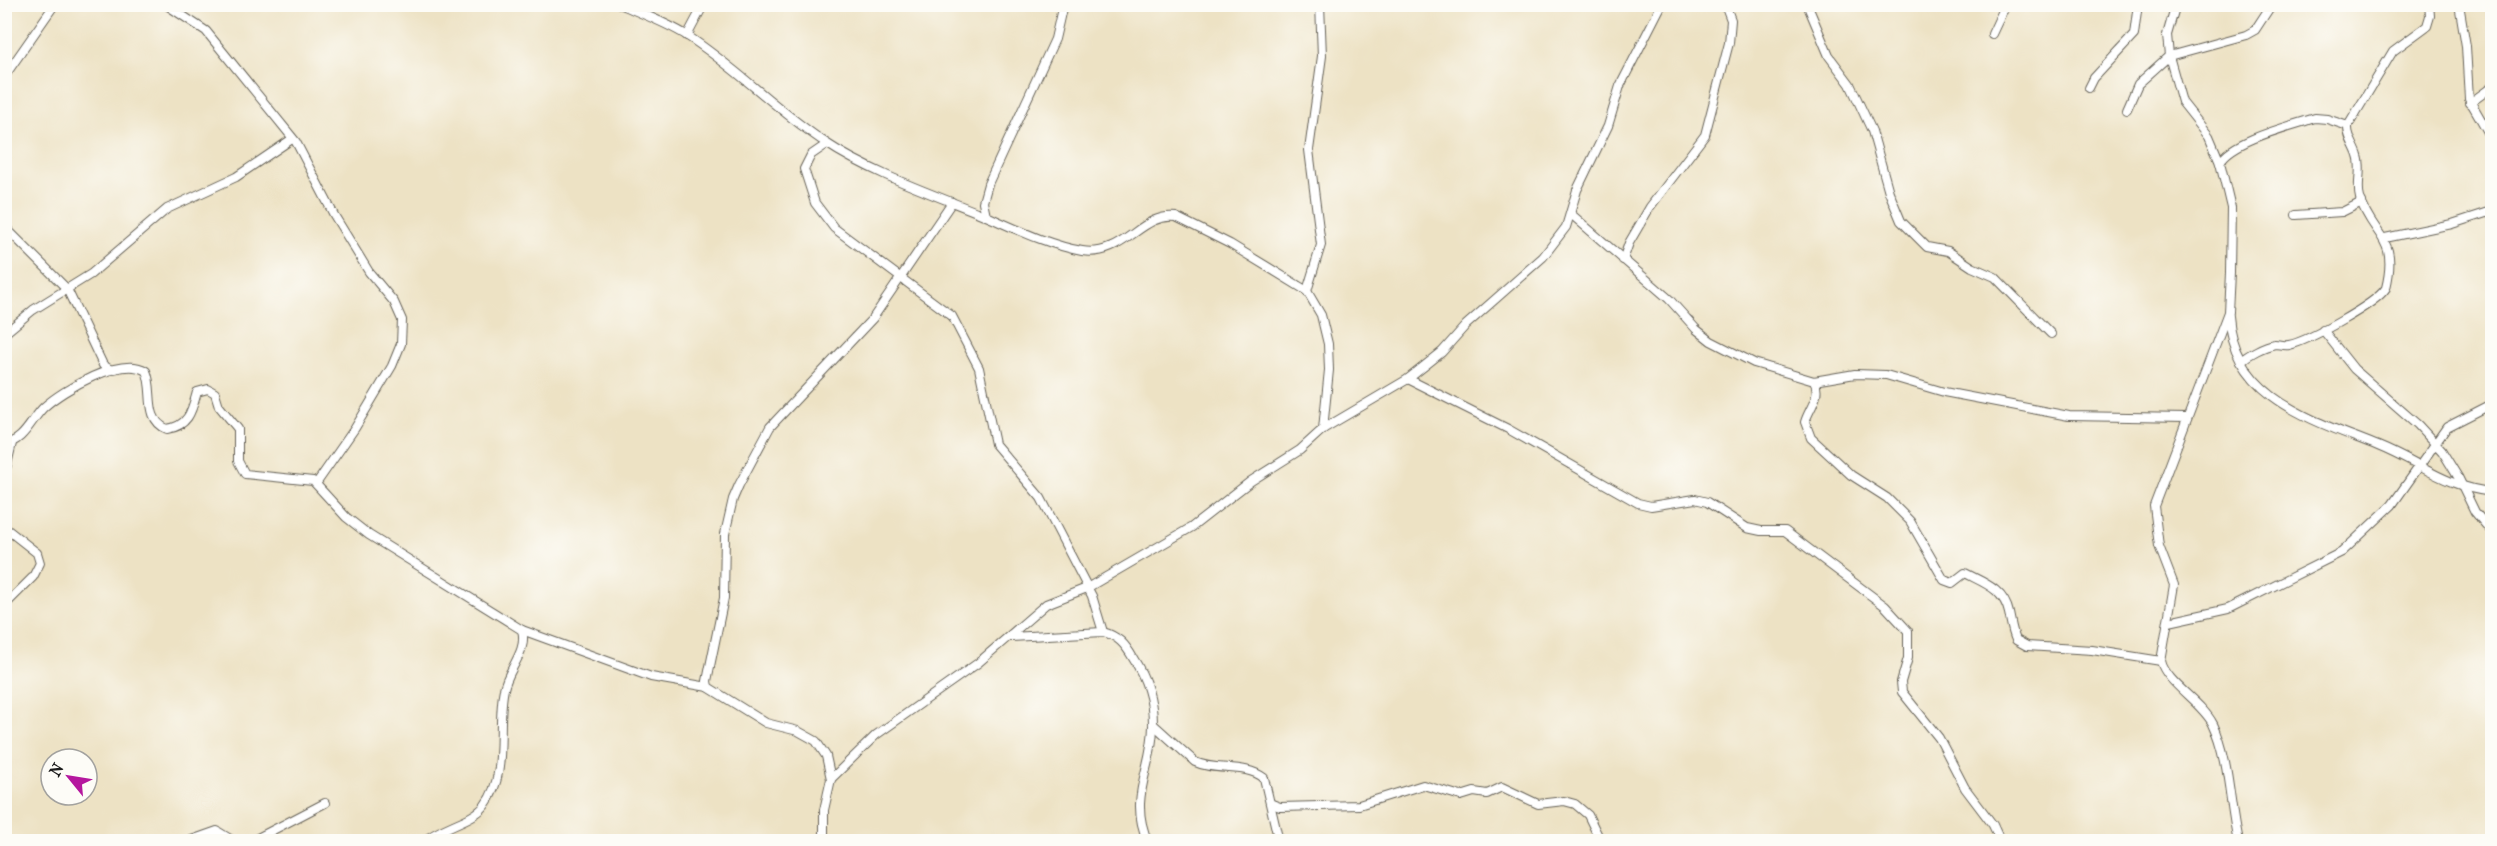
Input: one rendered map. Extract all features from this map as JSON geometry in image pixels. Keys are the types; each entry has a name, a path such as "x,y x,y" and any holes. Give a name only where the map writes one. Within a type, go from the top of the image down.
{"street":[{"path":"4,77 55,4"},
{"path":"165,4 206,31 306,157 328,204 353,246 369,272 394,302 403,328 402,344 392,366 355,428 316,484"},
{"path":"620,4 652,17 687,36 827,144 986,216 1065,247 1091,252 1114,248 1160,218 1176,217 1230,244 1307,291 1321,315 1328,344 1328,389 1323,429"},
{"path":"687,36 704,4"},
{"path":"986,216 983,202 988,184 1055,39 1063,4"},
{"path":"1307,291 1321,245 1309,150 1311,122 1323,56 1320,4"},
{"path":"831,779 876,735 1011,637 1046,604 1087,588 1192,527 1251,481 1300,450 1323,429 1408,379 1442,352 1466,325 1543,257 1560,235 1571,214 1577,190 1608,126 1620,86 1662,4"},
{"path":"1623,260 1629,243 1650,207 1705,135 1731,31 1725,4"},
{"path":"1807,4 1829,56 1854,91 1872,131 1889,192 1901,221 1927,247 1948,251 1972,267 1995,277 2051,334"},
{"path":"1992,34 2006,4"},
{"path":"2089,88 2094,78 2134,35 2138,4"},
{"path":"2176,4 2167,34 2169,56 2182,102 2209,136 2220,162 2231,218 2228,312 2232,344 2241,361 2278,402 2298,415 2379,446 2462,487 2493,492"},
{"path":"2127,109 2138,84 2169,56 2183,50 2219,44 2253,32 2272,4"},
{"path":"2241,361 2250,354 2273,345 2288,345 2323,330 2362,309 2384,292 2390,262 2385,238 2362,202 2358,189 2360,163 2348,133 2348,126 2393,51 2427,26 2430,16 2428,4"},
{"path":"2459,4 2466,46 2470,103 2493,139"},
{"path":"2470,103 2493,87"},
{"path":"2220,162 2225,154 2239,146 2315,118 2327,118 2348,126"},
{"path":"4,334 33,310 91,274 167,209 236,177 292,139"},
{"path":"827,144 811,156 804,169 814,203 834,228 903,277 952,316 979,368 995,444 1041,498 1095,604 1103,632"},
{"path":"708,687 707,681 724,598 725,534 739,485 777,418 854,339 903,277 952,202"},
{"path":"2296,215 2346,211 2362,202"},
{"path":"2385,238 2452,224 2493,211"},
{"path":"1571,214 1669,299 1711,341 1754,363 1814,381 1855,374 1886,375 1944,392 2069,416 2187,418"},
{"path":"4,226 67,289 103,365 111,370"},
{"path":"2228,312 2187,418 2174,459 2154,506 2158,546 2174,585 2161,661 2163,670 2195,700 2212,724 2225,769 2238,842"},
{"path":"2323,330 2354,369 2402,409 2435,443 2458,477 2480,521 2493,532"},
{"path":"4,477 8,443 51,402 92,376 111,370 137,367 146,371 152,415 160,426 167,429 186,420 191,414 197,392 201,389 212,390 219,406 238,429 238,461 245,474 291,478 316,484 346,517 369,535 522,630 651,677 708,687 766,723 798,731 816,741 826,756 831,779 824,810 824,842"},
{"path":"1408,379 1508,429 1638,503 1652,506 1695,499 1707,502 1747,528 1761,531 1785,531 1874,598 1908,632 1908,658 1901,682 1902,692 1939,738 1965,788 1993,825 1997,835 1996,842"},
{"path":"1814,381 1817,397 1805,422 1811,438 1851,475 1900,509 1918,533 1944,580 1952,583 1965,573 1993,587 2001,594 2009,610 2013,633 2021,644 2092,650 2161,661"},
{"path":"2169,622 2228,609 2342,552 2392,506 2442,432 2453,422 2493,404"},
{"path":"4,527 37,553 40,563 33,577 4,606"},
{"path":"424,841 434,832 475,815 491,795 499,756 504,689 524,645 522,630"},
{"path":"1011,637 1103,632 1120,639 1145,675 1153,724 1139,802 1141,826 1148,842"},
{"path":"1153,724 1195,762 1260,775 1265,781 1272,804 1279,842"},
{"path":"1272,804 1280,807 1359,806 1423,785 1461,796 1474,792 1487,794 1502,787 1538,804 1564,801 1575,804 1588,815 1601,842"},
{"path":"250,842 325,803"},
{"path":"186,842 217,831 235,842"}]}
